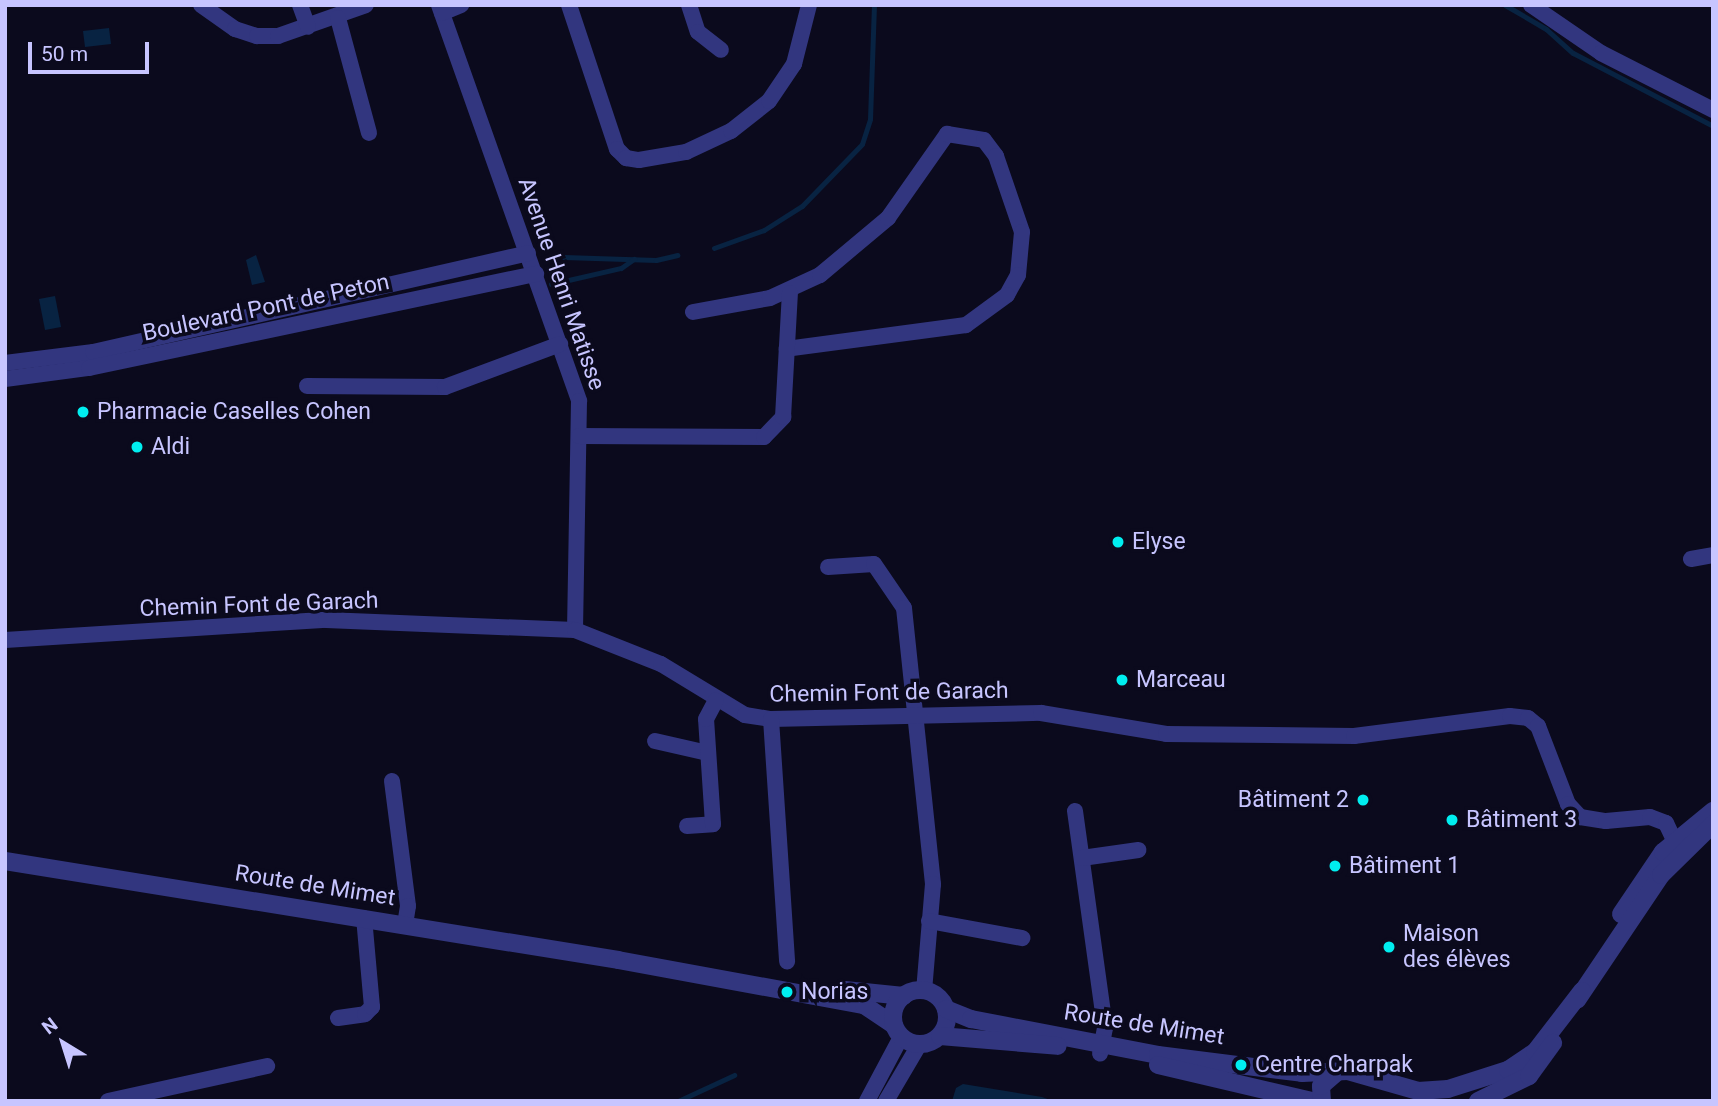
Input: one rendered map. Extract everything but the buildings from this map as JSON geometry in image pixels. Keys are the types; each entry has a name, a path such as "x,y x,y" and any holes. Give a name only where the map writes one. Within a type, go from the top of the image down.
{"street":[{"path":"201,5 235,29 257,36 308,27 342,11 366,5"},
{"path":"300,5 308,27"},
{"path":"440,9 461,5"},
{"path":"569,5 618,149 626,158 639,160 686,152 731,131 769,102 794,64 809,5"},
{"path":"689,5 698,33 721,50"},
{"path":"1531,5 1601,53 1713,110"},
{"name":"Avenue Henri Matisse","path":"440,9 579,401 575,630"},
{"path":"342,11 369,133"},
{"path":"693,312 722,310 790,293 829,269 888,218 947,134 984,140 991,147 1017,212 1023,254 1013,285 994,309 966,325 787,349"},
{"name":"Boulevard Pont de Peton","path":"5,363 93,352 528,253"},
{"name":"Boulevard Pont de Peton","path":"5,379 89,369 536,274"},
{"path":"579,436 764,437 783,417 790,293"},
{"path":"307,386 445,387 559,344"},
{"path":"1691,559 1713,555"},
{"path":"828,567 874,564 902,602 933,884 923,990"},
{"name":"Chemin Font de Garach","path":"5,640 326,620 575,630 662,664 716,700 745,715 771,719 1041,713 1166,734 1354,736 1510,716 1528,718 1538,726 1568,804 1580,817 1606,821 1650,817 1666,823 1674,840"},
{"path":"687,826 713,824 706,719 716,700"},
{"path":"771,719 787,961"},
{"path":"655,741 708,753"},
{"path":"392,781 408,906 405,925"},
{"path":"1075,811 1105,1028 1101,1049"},
{"name":"Route de Mimet","path":"1484,1100 1518,1084 1536,1068 1599,962 1634,891 1674,840 1713,811"},
{"name":"Route de Mimet","path":"1599,962 1661,875 1713,824"},
{"path":"1082,858 1138,850"},
{"name":"Route de Mimet","path":"5,861 618,960 864,1005 919,1045 940,1036 1101,1049 1302,1073 1337,1072 1418,1091 1464,1084 1508,1070 1535,1052 1582,991"},
{"path":"338,1018 365,1014 372,1007 364,918"},
{"path":"929,921 1023,938"},
{"name":"Route de Mimet","path":"618,960 904,996 923,990 937,996 946,1009 971,1019 1311,1101"},
{"path":"867,1101 898,1031 894,1009 904,996"},
{"path":"940,1036 947,1023 946,1009"},
{"path":"886,1101 919,1045"},
{"path":"108,1101 267,1066"},
{"path":"1322,1101 1321,1086 1337,1072"},
{"path":"1384,1082 1394,1101"},
{"path":"1464,1084 1484,1100"}],"water":[{"path":"109,28 111,44 85,47 83,31"},
{"path":"256,255 265,282 252,285 246,260"},
{"path":"55,296 61,327 45,330 39,299"},
{"path":"963,1084 1053,1101 952,1101 956,1088"}],"waterway":[{"path":"714,248 764,230 802,206 862,144 870,119 874,5"},
{"path":"1505,5 1546,29 1573,53 1713,126"},
{"path":"564,257 656,260 677,255"},
{"path":"551,284 621,268 634,259"},
{"path":"678,1101 734,1075"}],"place":[{"name":"Pharmacie Caselles Cohen","path":"83,412"},
{"name":"Aldi","path":"137,447"},
{"name":"Elyse","path":"1118,542"},
{"name":"Marceau","path":"1122,680"},
{"name":"Bâtiment 2","path":"1363,800"},
{"name":"Bâtiment 3","path":"1452,820"},
{"name":"Bâtiment 1","path":"1335,866"},
{"name":"Maison des élèves","path":"1389,947"},
{"name":"Norias","path":"787,992"},
{"name":"Centre Charpak","path":"1241,1065"}]}
